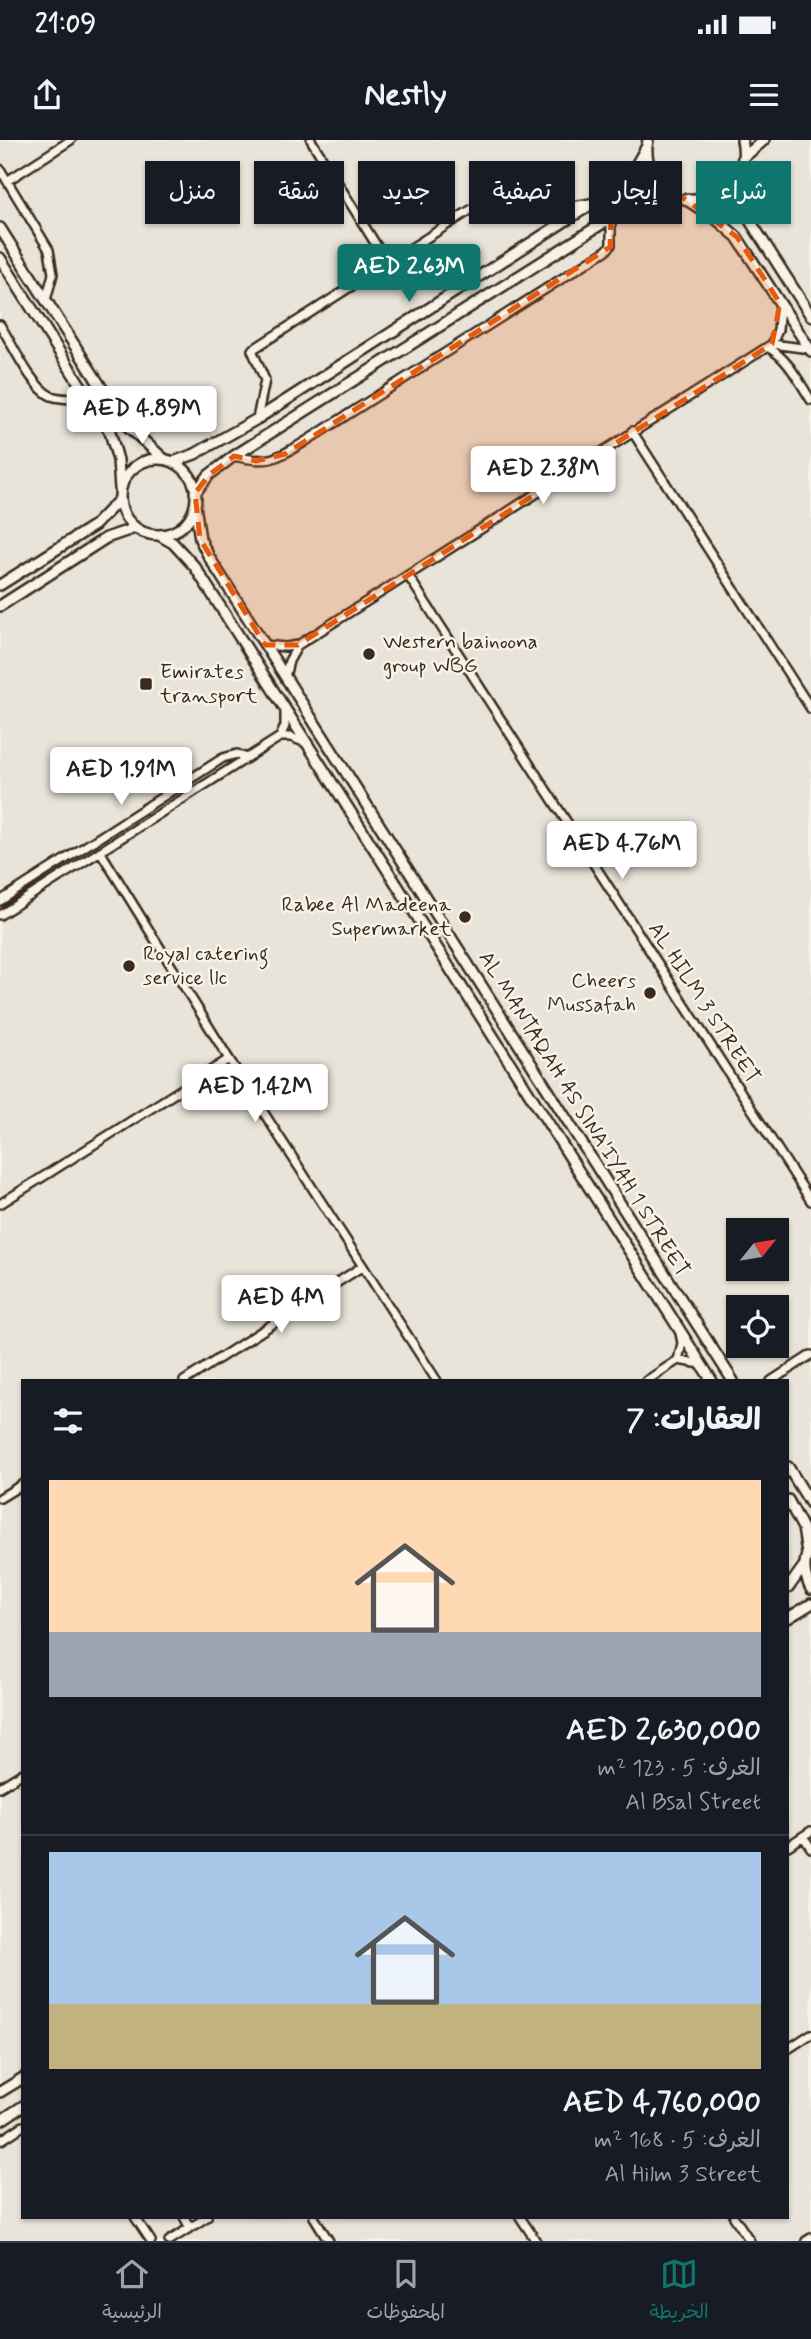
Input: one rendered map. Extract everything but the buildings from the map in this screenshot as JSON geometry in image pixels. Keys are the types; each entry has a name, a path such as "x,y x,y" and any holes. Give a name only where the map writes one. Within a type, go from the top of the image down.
{"street":[{"path":"7,181 71,140"},
{"path":"311,140 388,264"},
{"path":"742,140 743,161"},
{"path":"744,157 764,140"},
{"path":"648,143 649,161"},
{"path":"638,161 648,143"},
{"path":"0,169 49,250 53,274 46,300"},
{"path":"682,198 715,218 737,237 811,350"},
{"path":"685,199 696,198"},
{"path":"257,419 265,380 252,350 472,209 494,201 513,199 560,208 589,203"},
{"path":"120,489 124,478 138,464 155,459 168,461 195,454 257,419 589,205"},
{"path":"195,493 209,475 234,456 601,224"},
{"path":"234,456 256,461 272,460 303,443 607,250 611,246 611,224"},
{"path":"752,224 811,316"},
{"path":"0,228 124,423 168,461 188,474 195,493 195,505 186,523 169,534 159,535 146,534 127,520 119,500 115,445 90,399 0,258"},
{"path":"265,645 298,645 409,577 632,431 770,345 778,330 780,303"},
{"path":"0,324 37,384 45,392 61,398 90,399"},
{"path":"770,345 811,350"},
{"path":"770,345 786,362 811,401"},
{"path":"632,431 811,709"},
{"path":"0,585 95,525 119,500"},
{"name":"AL MANTAQAH AS SINA'IYAH 1 STREET","path":"195,505 201,539 209,557 732,1379"},
{"path":"0,606 106,538 135,528"},
{"name":"AL MANTAQAH AS SINA'IYAH 1 STREET","path":"159,535 179,548 195,567 711,1379"},
{"name":"AL HILM 3 STREET","path":"409,577 811,1201"},
{"path":"285,677 289,661 298,645"},
{"path":"0,915 279,737 286,721 285,709"},
{"path":"279,737 297,738 307,743"},
{"path":"0,901 223,758 232,754 247,758"},
{"path":"100,851 229,1059 436,1379"},
{"path":"0,1204 229,1059"},
{"path":"187,1379 363,1266"},
{"path":"678,1360 682,1343 680,1330"},
{"path":"774,1379 811,1355"},
{"path":"649,1379 678,1360 701,1364"},
{"path":"789,1469 811,1504"},
{"path":"0,1498 21,1485"},
{"path":"789,1502 803,1528 809,1550 804,1566 789,1587"},
{"path":"804,1566 811,1589"},
{"path":"789,1617 811,1604"},
{"path":"0,1787 21,1774"},
{"path":"789,1845 811,1831"},
{"path":"803,1836 811,1848"},
{"path":"789,2048 811,2034"},
{"path":"0,2092 21,2079"},
{"path":"0,2121 21,2107"},
{"path":"0,2141 21,2127"},
{"path":"136,2219 150,2241"},
{"path":"185,2219 190,2228"},
{"path":"170,2241 204,2219"},
{"path":"315,2219 329,2241"},
{"path":"521,2219 536,2241"},
{"path":"735,2219 750,2241"},
{"path":"806,2241 811,2238"}],"highlighted area":[{"path":"673,194 685,199 737,237 780,303 772,344 298,645 265,645 200,539 195,493 209,475 234,456 256,461 285,454 610,247 611,218 646,199"}],"shaded area":[{"path":"0,140 811,140 811,2241 0,2241"}],"place":[{"name":"Western bainoona group WBG","path":"369,654"},
{"name":"Emirates transport","path":"146,684"},
{"name":"Rabee Al Madeena Supermarket","path":"465,917"},
{"name":"Royal catering service llc","path":"129,966"},
{"name":"Cheers Mussafah","path":"650,993"}]}
